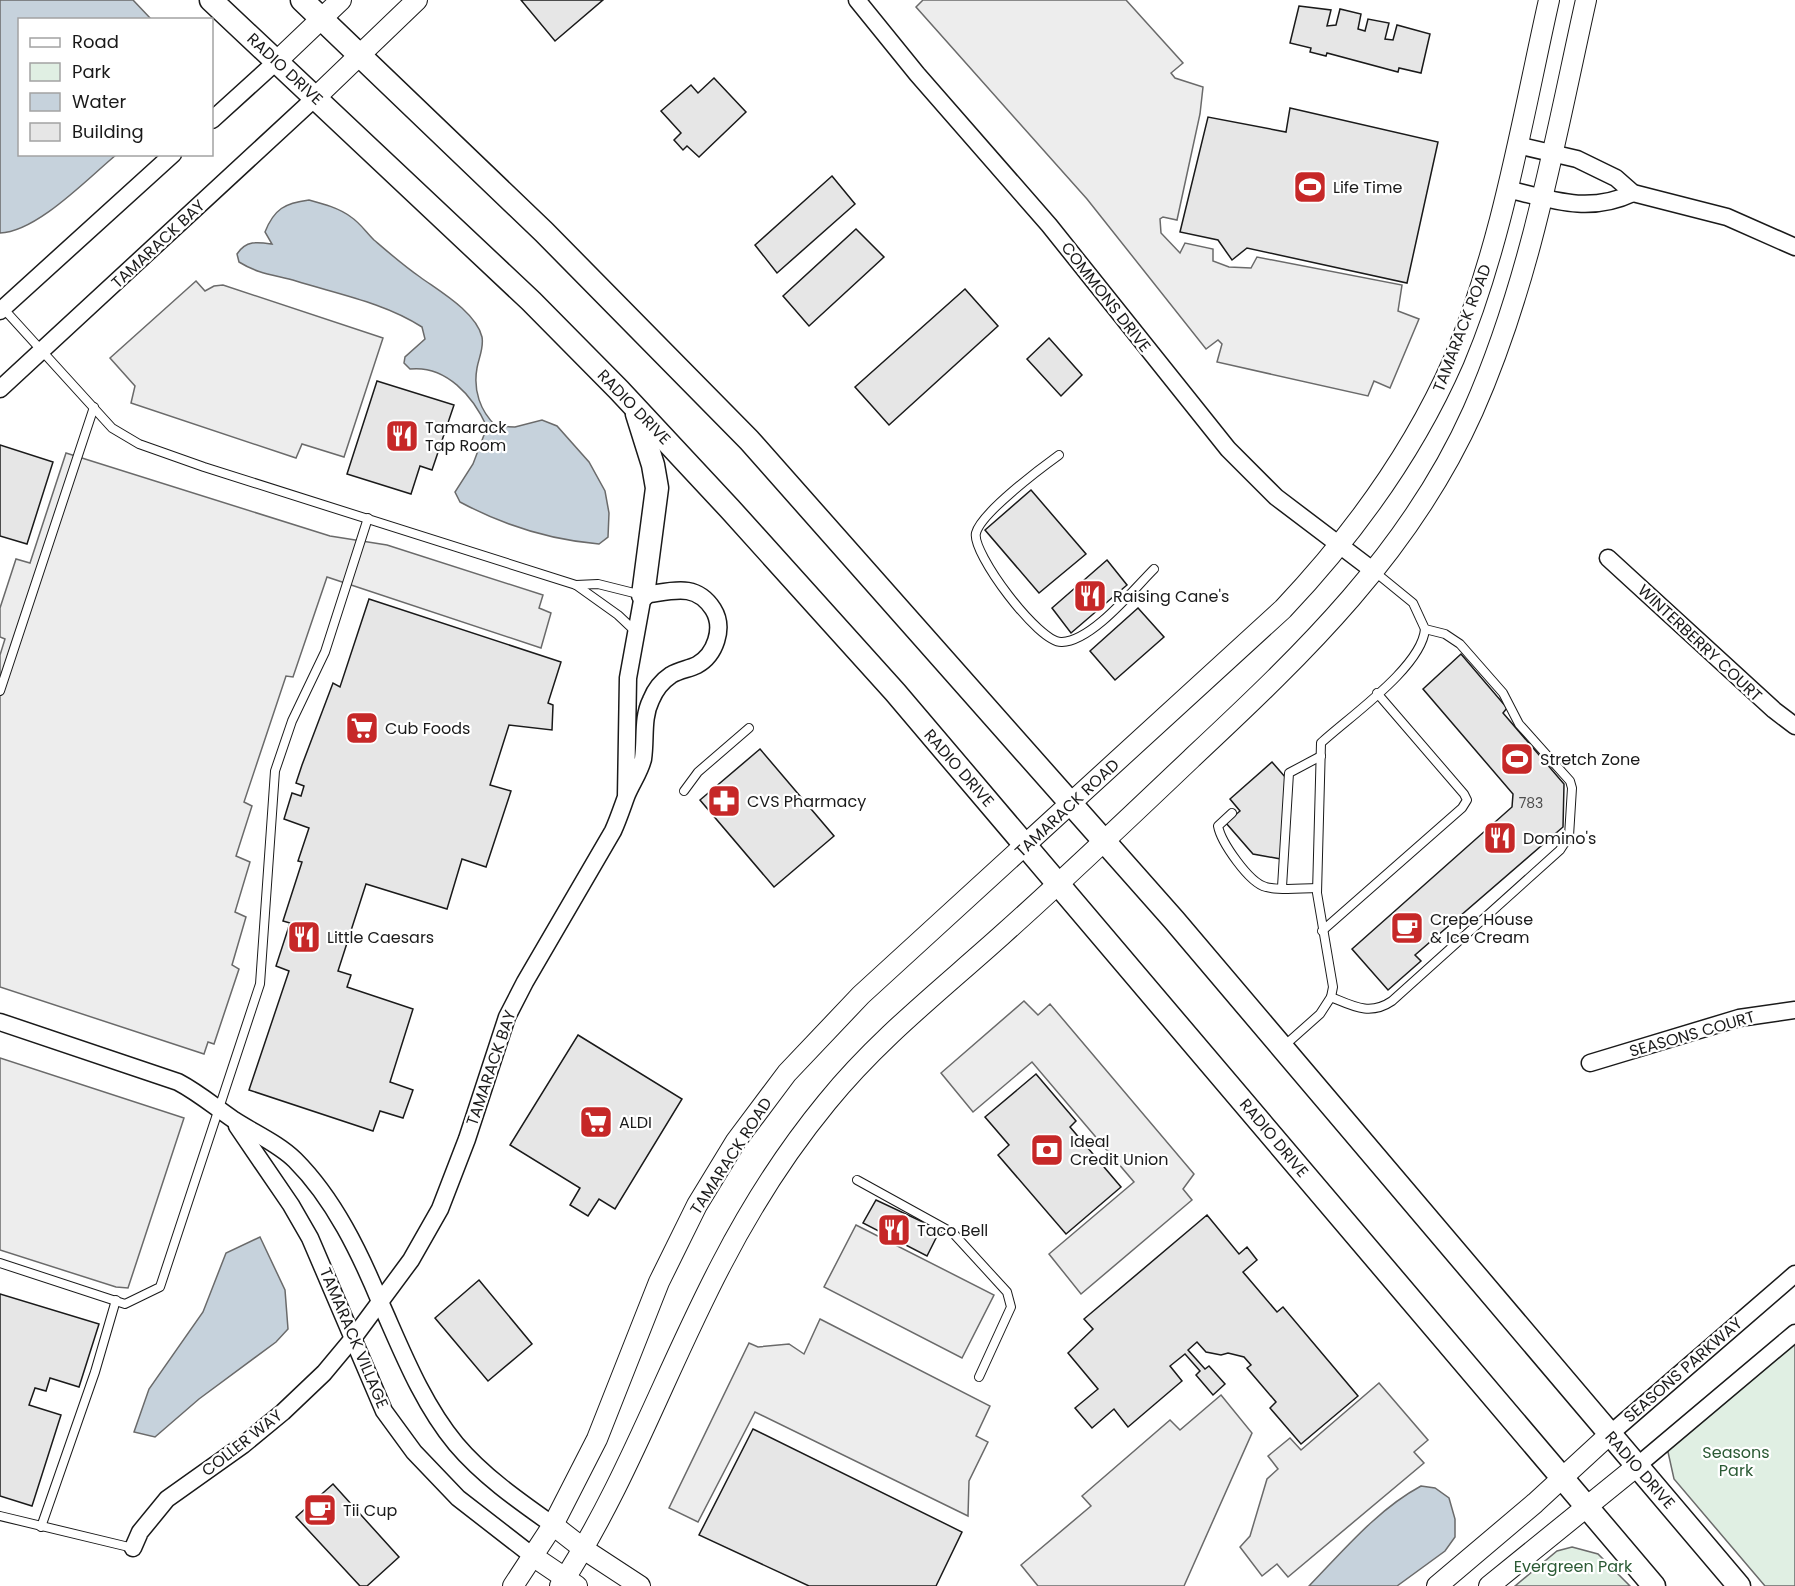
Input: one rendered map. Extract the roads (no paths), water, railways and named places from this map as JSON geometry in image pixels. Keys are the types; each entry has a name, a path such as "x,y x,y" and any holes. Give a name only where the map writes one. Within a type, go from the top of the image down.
{"main road":[{"name":"RADIO DRIVE","path":"211,0 509,279 634,406 869,663 1654,1586"},
{"name":"RADIO DRIVE","path":"302,0 565,253 749,440 1104,840 1739,1586"},
{"path":"634,406 651,457 657,488 643,595"}],"street":[{"path":"213,119 341,0"},
{"path":"316,97 417,0"},
{"name":"COMMONS DRIVE","path":"857,0 917,74 1050,225 1227,449 1276,496 1375,572"},
{"name":"TAMARACK ROAD","path":"513,1586 553,1525 597,1439 642,1322 678,1241 718,1169 756,1112 820,1035 1283,609 1340,545 1371,505 1416,434 1454,359 1490,257 1549,0"},
{"path":"534,1557 567,1584 631,1460 719,1269 777,1168 859,1065 896,1028 1058,884 1320,636 1375,572 1401,537 1472,413 1512,309 1543,198 1586,0"},
{"name":"TAMARACK BAY","path":"0,389 316,97"},
{"path":"1517,145 1552,153 1600,170 1633,193 1727,217 1795,247"},
{"path":"1,308 171,156"},
{"path":"1507,189 1543,198 1593,205 1614,202 1633,193"},
{"name":"WINTERBERRY COURT","path":"1608,558 1774,710 1795,726"},
{"name":"TAMARACK BAY","path":"354,1337 411,1260 440,1209 467,1138 507,1017 613,831 643,760 646,718 650,701 657,687 671,675 698,664 708,656 716,643 719,624 714,611 703,597 683,589 643,595 628,678 626,797"},
{"name":"SEASONS COURT","path":"1590,1064 1739,1018 1795,1010"},
{"name":"TAMARACK VILLAGE","path":"0,1022 153,1072 201,1094 231,1118 293,1159 315,1184 339,1218 380,1301 402,1353 432,1409 456,1443 488,1476 553,1525"},
{"name":"TAMARACK VILLAGE","path":"231,1118 291,1205 310,1238 384,1410 414,1452 458,1498 534,1557"},
{"name":"SEASONS PARKWAY","path":"1437,1586 1795,1274"},
{"path":"1489,1586 1637,1466 1795,1333"},
{"name":"COLLER WAY","path":"133,1548 140,1532 167,1499 283,1412 324,1373 354,1337"},
{"path":"553,1525 585,1550 640,1586"}],"lane":[{"path":"1,308 112,428 140,444 576,585 618,615 636,632"},
{"path":"0,691 94,407"},
{"path":"1059,455 1037,471 987,516 976,531 975,542 1005,594 1046,638 1062,643 1088,633 1154,569"},
{"path":"0,1263 125,1304 160,1287 260,984 275,771 292,721 325,652 368,518"},
{"path":"1282,1048 1320,1014 1331,997 1333,987 1322,931 1317,888 1321,743 1416,655 1421,647 1425,629 1413,603 1375,572"},
{"path":"576,585 598,585 643,595"},
{"path":"1331,997 1366,1010 1385,1005 1560,850 1569,836 1572,788 1570,781 1519,724 1503,693 1460,644 1445,634 1425,629"},
{"path":"1322,931 1462,808 1467,800 1377,693"},
{"path":"684,791 698,772 749,728"},
{"path":"1282,887 1289,773 1321,756"},
{"path":"1232,813 1218,826 1220,839 1255,882 1266,887 1317,888"},
{"path":"857,1180 959,1237 1011,1298 1011,1307 979,1377"},
{"path":"41,1527 95,1372 116,1300"},
{"path":"0,1516 133,1548"}],"water":[{"path":"0,0 133,0 150,18 18,18 18,156 115,156 46,214 30,224 0,233"},
{"path":"309,200 351,217 390,254 465,311 482,337 476,384 479,400 486,414 496,426 515,427 542,420 557,426 589,462 605,491 609,513 608,537 599,544 545,535 493,518 460,502 455,492 473,464 487,427 474,404 457,385 435,372 410,369 404,363 405,357 425,339 422,327 377,305 260,272 239,262 237,254 244,246 257,243 272,244 265,232 272,218 281,208"},
{"path":"260,1237 285,1290 288,1329 276,1342 199,1399 155,1437 134,1432 149,1389 203,1312 226,1253"},
{"path":"1421,1486 1435,1488 1449,1498 1455,1519 1455,1537 1445,1551 1397,1586 1309,1586 1390,1506"}],"place":[{"name":"Life Time","path":"1310,187"},
{"name":"Tamarack Tap Room","path":"402,436"},
{"name":"Raising Cane's","path":"1090,596"},
{"name":"Cub Foods","path":"362,728"},
{"name":"Stretch Zone","path":"1517,759"},
{"name":"CVS Pharmacy","path":"724,801"},
{"name":"Domino's","path":"1500,838"},
{"name":"Crepe House & Ice Cream","path":"1407,928"},
{"name":"Little Caesars","path":"304,937"},
{"name":"ALDI","path":"596,1122"},
{"name":"Ideal Credit Union","path":"1047,1150"},
{"name":"Taco Bell","path":"894,1230"},
{"name":"Tii Cup","path":"320,1510"}],"park label":[{"name":"Seasons Park","path":"1736,1461"},
{"name":"Evergreen Park","path":"1573,1566"}]}
